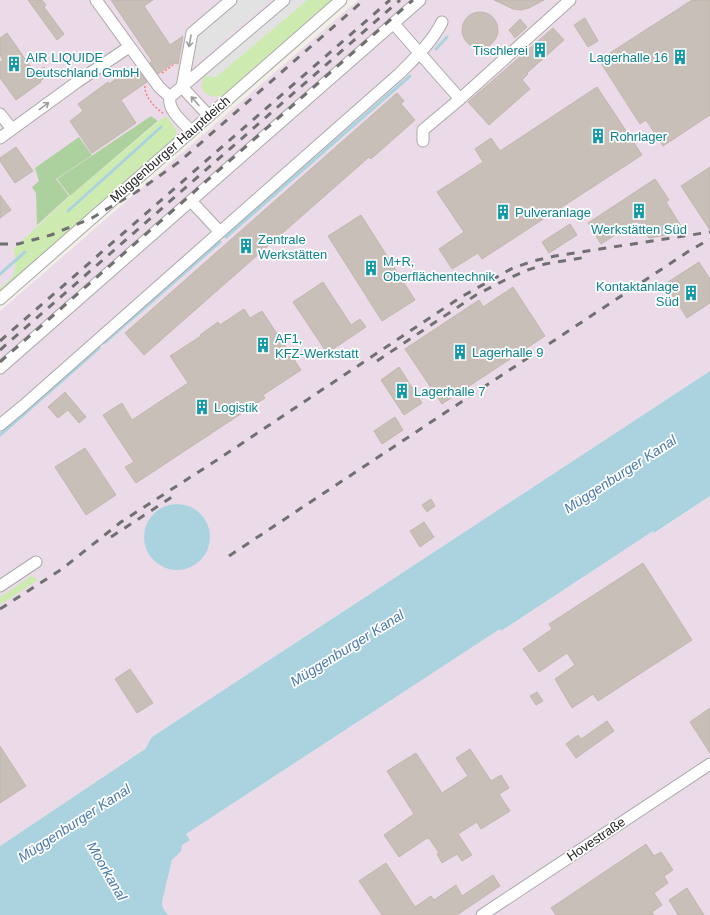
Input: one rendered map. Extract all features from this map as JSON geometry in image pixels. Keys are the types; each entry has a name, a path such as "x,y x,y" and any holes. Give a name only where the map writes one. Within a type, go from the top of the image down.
{"street":[{"path":"96,0 153,80 170,97"},
{"path":"182,86 192,33 231,0"},
{"path":"191,131 170,106 170,97 284,0"},
{"name":"Müggenburger Hauptdeich","path":"0,299 341,0"},
{"path":"0,368 420,0"},
{"path":"422,141 423,130 460,99 570,0"},
{"path":"0,425 400,73 420,53 437,32 442,22"},
{"path":"393,23 460,99"},
{"path":"0,138 129,47"},
{"path":"182,86 209,116"},
{"path":"0,114 12,129"},
{"path":"191,201 220,232"},
{"path":"0,586 36,562"},
{"name":"Hovestraße","path":"482,915 710,764"}],"path":[{"path":"153,80 173,65 185,67"}],"shaded area":[{"path":"0,0 307,0 216,77 229,91 174,139 158,121 151,116 57,179 70,196 13,249 15,253 16,271 12,278 0,288"},
{"path":"239,0 270,0 200,60 189,64 195,38"},
{"path":"294,0 307,0 216,77 204,76"},
{"path":"358,0 710,0 710,371 152,737 145,749 0,846 0,311"},
{"path":"710,496 710,915 168,915 163,908 162,902 172,860 180,851 186,834 500,629 501,631 653,531 655,533"}],"green space":[{"path":"307,0 332,0 225,94 215,97 205,93 201,87 204,76 216,77"},
{"path":"151,116 158,121 70,196 57,179"},
{"path":"164,117 167,117 177,131 174,139 0,291 0,288 10,280 15,271 15,257 13,249 70,196"},
{"path":"79,137 92,155 56,179 69,196 37,225 36,193 32,187 39,181 35,168"},
{"path":"31,576 38,580 0,605 0,597"}],"water":[{"path":"710,371 710,496 654,533 653,531 501,631 500,629 186,834 190,840 182,845 181,851 172,860 162,902 163,908 168,915 0,915 0,846 145,749 152,737"},
{"path":"177,504 190,507 200,514 207,524 210,537 207,550 200,560 190,567 177,570 164,567 154,560 147,550 144,537 147,524 154,514 164,507"}],"building":[{"path":"28,0 42,0 46,5 44,7 64,34 57,40"},
{"path":"111,0 153,0 144,6 170,45 183,36 178,64 173,63 158,74 150,63 152,61"},
{"path":"494,0 544,0 529,8 521,10 513,9"},
{"path":"692,0 710,0 710,115 663,146 646,120 640,124 599,60"},
{"path":"484,12 493,17 497,23 497,37 493,43 484,48 476,48 467,43 463,37 462,26 467,17 473,13"},
{"path":"585,18 598,41 588,47 574,25"},
{"path":"520,19 527,27 515,38 509,30"},
{"path":"553,28 564,40 527,73 528,74 522,80 530,89 489,125 468,102"},
{"name":"AIR LIQUIDE Deutschland GmbH","path":"7,33 35,73 44,67 49,75 16,100 0,78 0,62 3,60 0,55 0,38"},
{"path":"131,68 135,74 139,71 147,82 121,100 136,123 92,153 70,121 83,111 78,104 108,82 109,84"},
{"name":"Pulveranlage","path":"597,87 642,155 482,259 478,253 452,269 439,249 464,232 437,192 483,162 475,149 491,138 500,151"},
{"name":"Zentrale Werkstätten","path":"397,93 404,101 401,104 415,120 371,159 369,157 144,355 125,333"},
{"path":"16,147 33,171 15,183 0,161 0,158"},
{"path":"710,167 710,230 681,186"},
{"name":"Werkstätten Süd","path":"655,179 669,200 666,202 681,226 667,235 649,238 637,221 601,244 588,223"},
{"path":"0,195 11,210 0,218"},
{"name":"M+R, Oberflächentechnik","path":"361,215 415,300 382,321 328,236"},
{"path":"570,224 577,235 549,253 542,242"},
{"name":"Kontaktanlage Süd","path":"699,262 710,279 710,303 687,318 665,284"},
{"path":"323,282 351,325 360,319 366,327 327,353 293,302"},
{"name":"Lagerhalle 9","path":"513,287 545,336 442,404 405,349 479,300 483,307"},
{"path":"244,309 250,318 262,311 301,370 263,395 265,398 136,483 125,467 134,462 103,415 122,403 132,420 188,383 170,356 201,336 200,335 218,322 220,325"},
{"name":"Lagerhalle 7","path":"399,367 422,403 404,415 381,380"},
{"path":"65,392 86,417 79,423 68,410 58,418 48,407"},
{"path":"395,417 403,430 382,444 374,431"},
{"path":"85,448 116,495 86,515 55,467"},
{"path":"431,499 435,506 427,512 422,505"},
{"path":"424,522 434,537 420,547 410,531"},
{"path":"643,563 692,640 598,701 593,694 572,708 555,679 575,665 567,653 539,672 523,649 552,629 549,624"},
{"path":"130,669 153,703 137,713 115,679"},
{"path":"537,692 543,701 536,705 530,696"},
{"path":"710,708 710,753 690,722"},
{"path":"607,721 614,731 576,758 566,744 578,735 581,739"},
{"path":"0,746 26,786 0,803"},
{"path":"470,749 491,781 501,775 509,788 499,794 510,811 481,829 477,822 458,834 472,855 462,861 457,854 442,863 437,854 439,853 429,838 399,857 384,835 414,814 387,771 416,753 442,793 468,776 456,758"},
{"path":"646,844 654,856 661,852 673,870 664,876 668,883 654,893 662,905 652,912 654,915 556,915 551,908"},
{"path":"386,863 415,907 431,896 434,900 456,885 462,896 493,875 500,886 457,915 382,915 359,881"},
{"path":"687,888 704,915 678,915 669,900"}],"waterway":[{"path":"436,49 447,37"},
{"path":"226,237 410,76"},
{"path":"68,211 161,127"},
{"path":"104,343 220,242"},
{"path":"0,274 25,252"},
{"path":"0,435 99,348"}],"railway":[{"path":"0,244 18,244 51,235 92,218 141,189 179,162 364,0"},
{"path":"0,341 390,0"},
{"path":"0,350 400,0"},
{"path":"0,362 413,0"},
{"path":"0,609 62,569 121,522 217,460 461,297 511,269 533,261 555,256 710,232"},
{"path":"229,556 689,251 710,239"},
{"path":"377,361 476,295 505,280 545,264 587,257"},
{"path":"111,537 178,493"}],"place":[{"name":"Tischlerei","path":"540,50"},
{"name":"Lagerhalle 16","path":"680,57"},
{"name":"AIR LIQUIDE Deutschland GmbH","path":"14,64"},
{"name":"Rohrlager","path":"598,136"},
{"name":"Werkstätten Süd","path":"639,211"},
{"name":"Pulveranlage","path":"503,212"},
{"name":"Zentrale Werkstätten","path":"246,246"},
{"name":"M+R, Oberflächentechnik","path":"371,268"},
{"name":"Kontaktanlage Süd","path":"691,293"},
{"name":"AF1, KFZ-Werkstatt","path":"263,345"},
{"name":"Lagerhalle 9","path":"460,352"},
{"name":"Lagerhalle 7","path":"402,391"},
{"name":"Logistik","path":"202,407"}],"water label":[{"name":"Müggenburger Kanal","path":"620,474"},
{"name":"Müggenburger Kanal","path":"347,648"},
{"name":"Müggenburger Kanal","path":"74,823"},
{"name":"Moorkanal","path":"107,871"}]}
